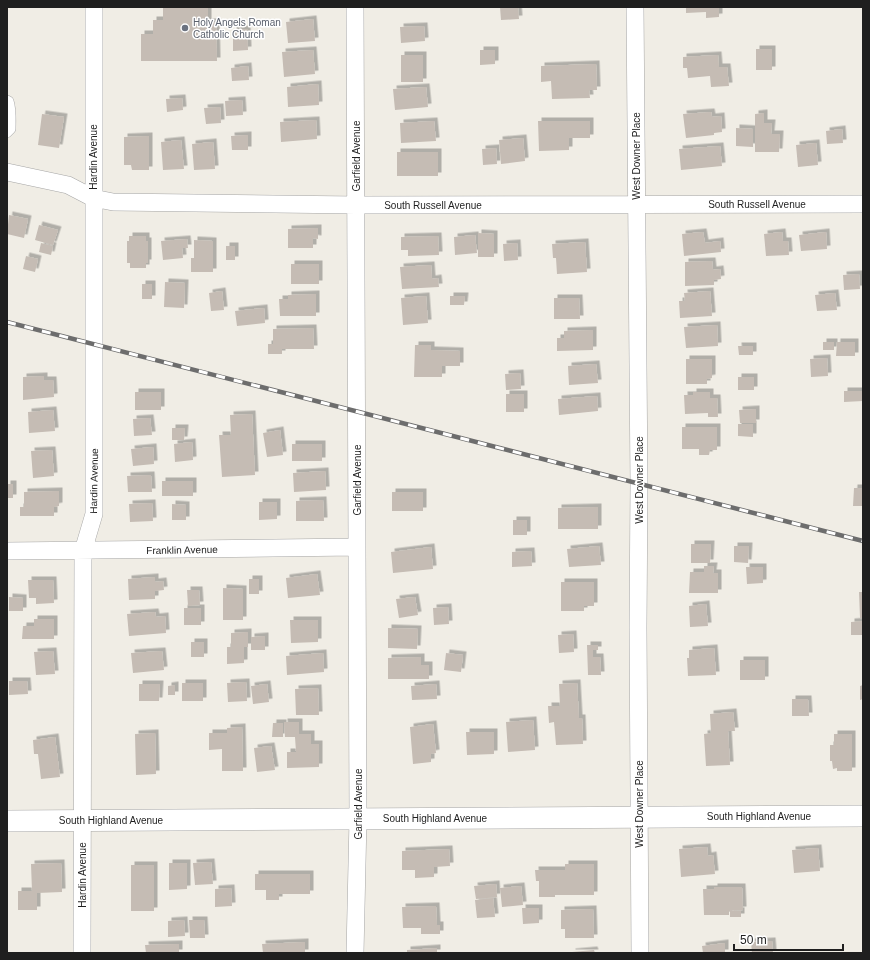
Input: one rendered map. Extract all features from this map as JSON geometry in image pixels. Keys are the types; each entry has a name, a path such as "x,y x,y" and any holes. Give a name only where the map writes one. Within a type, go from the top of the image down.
{"street":[{"name":"Hardin Avenue","path":"82,953 83,551 94,514 94,7"},
{"name":"Garfield Avenue","path":"354,953 358,819 355,7"},
{"name":"West Downer Place","path":"635,7 639,484 640,953"},
{"name":"South Russell Avenue","path":"7,172 68,185 93,198 113,202 356,205 863,204"},
{"name":"Franklin Avenue","path":"7,551 357,548"},
{"name":"South Highland Avenue","path":"7,821 863,816"}],"lane":[{"path":"7,100 11,106 12,120 11,129 7,133"}],"building":[{"name":"Holy Angels Roman Catholic Church","path":"163,7 208,7 208,22 216,22 217,61 141,61 141,34 153,34 153,20 163,20"},
{"path":"500,7 518,7 519,19 501,20"},
{"path":"686,7 719,7 719,17 706,18 706,12 686,13"},
{"path":"313,19 315,41 288,43 286,22"},
{"path":"424,26 425,41 401,43 400,27"},
{"path":"247,29 248,50 233,51 233,30"},
{"path":"756,49 772,49 772,70 756,70"},
{"path":"313,50 315,74 284,77 282,52"},
{"path":"480,50 495,50 495,64 480,65"},
{"path":"401,55 423,55 423,82 401,82"},
{"path":"718,55 719,67 727,67 729,86 711,87 710,76 688,78 687,68 683,68 683,57"},
{"path":"596,64 597,90 589,90 590,98 552,99 551,81 541,82 541,66"},
{"path":"248,66 249,80 232,81 231,68"},
{"path":"318,84 319,105 288,107 287,87"},
{"path":"426,87 428,107 395,110 393,89"},
{"path":"182,98 183,110 167,112 166,99"},
{"path":"242,100 243,115 226,116 225,101"},
{"path":"220,107 221,123 206,124 204,108"},
{"path":"711,112 712,117 721,116 722,132 714,133 714,135 686,138 683,114"},
{"path":"764,113 764,123 772,123 771,134 780,134 779,152 755,152 755,114"},
{"path":"42,114 64,117 59,148 38,145"},
{"path":"316,120 317,139 281,142 280,122"},
{"path":"434,121 436,141 401,143 400,123"},
{"path":"538,121 590,121 590,138 569,138 569,150 539,151"},
{"path":"736,128 753,129 753,147 736,146"},
{"path":"842,129 843,143 827,144 826,131"},
{"path":"248,135 248,150 232,150 231,136"},
{"path":"149,136 149,170 132,170 131,165 124,165 124,137"},
{"path":"523,138 525,161 501,164 499,140"},
{"path":"181,140 184,169 163,170 161,142"},
{"path":"213,142 215,169 194,170 192,144"},
{"path":"816,143 818,165 798,167 796,145"},
{"path":"720,146 722,166 681,170 679,149"},
{"path":"496,148 497,164 483,165 482,149"},
{"path":"397,152 438,152 438,176 397,176"},
{"path":"9,215 28,219 24,238 7,234"},
{"path":"39,225 58,230 53,245 35,240"},
{"path":"318,228 318,239 313,238 313,248 288,248 288,229"},
{"path":"703,232 705,243 720,241 721,252 684,256 682,234"},
{"path":"782,232 783,241 788,241 789,255 766,256 764,234"},
{"path":"826,232 827,249 801,251 799,235"},
{"path":"478,233 494,234 494,257 478,257"},
{"path":"475,235 477,253 455,255 454,237"},
{"path":"129,236 146,236 146,241 148,241 148,263 146,263 146,268 130,268 130,263 127,263 127,241 129,241"},
{"path":"438,236 439,255 408,256 408,250 401,250 401,237"},
{"path":"187,239 188,248 182,248 183,258 163,260 161,241"},
{"path":"194,240 213,241 213,272 191,272 191,258 194,258"},
{"path":"585,242 587,272 557,274 556,258 553,258 552,244"},
{"path":"41,243 53,246 51,255 39,252"},
{"path":"517,243 518,260 504,261 503,244"},
{"path":"226,246 235,246 235,260 226,260"},
{"path":"26,256 38,259 35,272 23,269"},
{"path":"712,261 713,270 720,269 721,279 714,280 714,285 685,286 685,262"},
{"path":"291,264 319,264 319,284 291,284"},
{"path":"431,265 432,279 438,278 439,287 402,289 400,267"},
{"path":"859,274 860,289 844,290 843,275"},
{"path":"165,282 185,283 184,308 164,307"},
{"path":"142,284 152,284 152,299 142,299"},
{"path":"222,291 224,310 211,311 209,293"},
{"path":"710,291 712,316 680,318 679,301 685,301 684,293"},
{"path":"835,293 837,310 817,311 815,295"},
{"path":"316,294 316,316 280,316 279,299 288,299 288,295"},
{"path":"426,296 428,323 403,325 401,298"},
{"path":"450,296 465,296 464,305 450,305"},
{"path":"554,298 579,298 580,319 554,319"},
{"path":"264,308 265,323 237,326 235,311"},
{"path":"717,325 718,346 686,348 684,327"},
{"path":"313,328 314,349 282,349 282,354 268,354 268,344 273,344 273,329"},
{"path":"593,330 593,350 557,351 557,338 564,338 564,331"},
{"path":"823,342 834,342 834,350 823,350"},
{"path":"837,342 855,342 855,356 836,356"},
{"path":"415,345 431,345 431,350 460,351 460,366 442,366 442,377 414,377"},
{"path":"738,346 753,346 753,355 739,355"},
{"path":"827,358 828,376 811,377 810,359"},
{"path":"686,359 712,359 712,378 707,379 707,384 686,384"},
{"path":"596,364 598,383 569,385 568,366"},
{"path":"520,373 521,389 506,390 505,374"},
{"path":"44,376 44,380 53,380 54,397 23,400 23,377"},
{"path":"738,377 754,377 754,390 738,390"},
{"path":"844,391 863,391 863,401 844,402"},
{"path":"135,392 161,392 161,410 135,410"},
{"path":"693,392 710,392 710,398 717,398 718,417 708,417 708,413 685,414 684,395 693,395"},
{"path":"506,394 524,394 524,412 506,412"},
{"path":"597,396 598,411 559,415 558,399"},
{"path":"756,409 756,423 740,423 739,410"},
{"path":"53,410 55,431 29,433 28,412"},
{"path":"252,414 255,475 222,477 219,435 231,435 230,415"},
{"path":"150,418 152,435 134,436 133,419"},
{"path":"738,424 753,424 753,437 738,436"},
{"path":"682,427 717,427 717,450 710,450 709,455 699,455 699,449 682,449"},
{"path":"172,428 185,428 184,440 172,440"},
{"path":"280,430 283,455 267,457 263,433"},
{"path":"192,442 193,460 175,462 174,444"},
{"path":"292,444 322,444 322,461 292,461"},
{"path":"153,447 154,464 133,466 131,449"},
{"path":"52,450 54,476 33,478 31,451"},
{"path":"325,471 326,490 294,492 293,473"},
{"path":"151,475 152,492 128,492 127,476"},
{"path":"162,481 193,481 193,496 162,496"},
{"path":"7,484 13,484 13,498 7,498"},
{"path":"854,488 863,488 863,506 853,506"},
{"path":"59,491 59,506 54,507 54,516 20,516 20,507 24,507 24,492"},
{"path":"392,492 423,492 423,511 392,511"},
{"path":"323,500 324,521 296,521 296,501"},
{"path":"259,502 277,502 277,519 259,520"},
{"path":"152,503 153,521 130,522 129,504"},
{"path":"172,504 186,505 186,520 172,520"},
{"path":"598,507 598,529 558,529 558,508"},
{"path":"513,520 527,520 527,535 513,535"},
{"path":"691,544 711,544 710,563 691,563"},
{"path":"599,546 601,565 569,567 567,549"},
{"path":"734,546 749,546 748,563 734,562"},
{"path":"431,547 433,569 393,573 391,552"},
{"path":"531,551 532,566 512,567 512,552"},
{"path":"704,566 714,566 713,573 718,573 718,593 689,593 690,572 704,572"},
{"path":"746,567 763,567 763,583 747,584"},
{"path":"317,574 320,595 288,598 286,578"},
{"path":"155,577 155,582 163,581 164,590 155,591 155,599 129,600 128,579"},
{"path":"249,579 259,579 259,594 249,594"},
{"path":"28,580 53,580 54,603 36,604 36,598 29,598"},
{"path":"561,582 594,582 594,606 584,606 584,611 561,611"},
{"path":"223,588 243,589 243,620 223,620"},
{"path":"187,590 199,590 200,605 188,606"},
{"path":"859,592 863,592 863,618 860,618"},
{"path":"9,597 23,598 23,611 9,611"},
{"path":"415,597 418,615 399,618 396,599"},
{"path":"706,604 708,626 690,627 689,606"},
{"path":"448,607 449,624 434,625 433,608"},
{"path":"184,608 201,608 201,625 184,625"},
{"path":"155,612 156,617 165,616 166,633 129,636 127,614"},
{"path":"34,619 54,619 54,639 22,639 23,626 34,626"},
{"path":"290,620 318,620 318,642 291,643"},
{"path":"863,621 863,635 851,635 851,622"},
{"path":"388,628 418,629 417,649 388,648"},
{"path":"248,632 248,647 244,647 244,663 227,664 227,647 231,647 231,633"},
{"path":"573,634 574,652 559,653 558,635"},
{"path":"265,636 265,650 251,650 251,637"},
{"path":"191,642 204,642 204,657 191,657"},
{"path":"587,645 598,645 598,650 593,650 593,657 600,657 601,675 588,675"},
{"path":"714,648 716,675 688,676 687,658 689,658 689,650"},
{"path":"53,651 55,674 36,675 34,652"},
{"path":"162,651 164,670 133,673 131,653"},
{"path":"323,653 324,672 287,675 286,656"},
{"path":"446,653 463,655 461,672 444,670"},
{"path":"421,657 421,665 429,665 429,679 388,679 388,658"},
{"path":"740,660 765,660 765,680 740,680"},
{"path":"9,681 27,681 28,694 9,695"},
{"path":"246,682 247,701 228,702 227,683"},
{"path":"182,683 203,683 203,701 182,701"},
{"path":"577,683 579,718 582,718 583,744 556,745 554,722 549,723 548,706 560,706 559,684"},
{"path":"139,684 160,684 159,701 139,701"},
{"path":"267,684 269,702 253,704 251,686"},
{"path":"436,684 437,699 412,700 411,686"},
{"path":"175,685 175,695 168,695 168,686"},
{"path":"863,685 863,699 860,700 860,686"},
{"path":"318,688 319,715 296,715 295,689"},
{"path":"792,699 808,699 809,716 792,716"},
{"path":"733,712 735,731 728,731 730,765 706,766 704,734 711,733 710,714"},
{"path":"533,720 535,750 508,752 506,722"},
{"path":"284,722 299,722 299,734 311,734 311,744 319,744 319,767 287,768 287,752 296,752 295,737 285,737"},
{"path":"273,723 283,723 283,737 272,737"},
{"path":"433,724 436,753 431,754 431,762 413,764 410,727"},
{"path":"242,727 243,771 222,771 222,749 209,750 209,733 227,733 227,728"},
{"path":"466,732 494,732 494,754 467,755"},
{"path":"155,733 156,774 136,775 135,734"},
{"path":"834,734 852,734 852,771 837,771 837,768 833,769 832,761 830,761 830,745 834,745"},
{"path":"55,737 60,777 41,779 38,754 34,754 33,740"},
{"path":"271,746 275,770 257,772 254,748"},
{"path":"707,847 708,856 713,855 715,874 681,877 679,849"},
{"path":"818,848 820,871 794,873 792,850"},
{"path":"449,849 450,866 434,867 434,877 415,878 415,870 402,870 402,851"},
{"path":"211,862 213,884 195,885 193,863"},
{"path":"61,863 62,892 37,893 37,910 18,910 18,891 32,891 31,864"},
{"path":"169,863 187,863 187,889 169,890"},
{"path":"565,864 594,864 594,895 555,895 555,897 539,897 539,881 536,881 535,870 565,870"},
{"path":"131,865 154,865 154,911 131,911"},
{"path":"255,874 310,874 310,894 279,894 279,900 266,900 266,890 255,890"},
{"path":"496,884 497,897 476,899 474,886"},
{"path":"521,886 523,905 502,907 500,888"},
{"path":"714,887 742,887 743,910 729,911 729,915 704,915 703,889 714,889"},
{"path":"231,888 232,906 215,907 215,889"},
{"path":"493,898 495,917 477,918 475,900"},
{"path":"436,906 437,925 440,925 440,934 421,934 421,928 403,928 402,907"},
{"path":"522,908 539,908 539,923 523,924"},
{"path":"593,909 594,938 565,938 565,929 561,929 561,910"},
{"path":"730,911 741,911 741,917 730,917"},
{"path":"184,920 185,936 168,937 168,921"},
{"path":"189,920 204,920 205,938 190,938"},
{"path":"772,941 773,953 752,953 751,942"},
{"path":"305,942 305,953 263,953 262,944"},
{"path":"725,943 725,953 703,953 702,946"},
{"path":"179,944 179,953 146,953 145,945"},
{"path":"437,948 437,953 407,953 407,950"},
{"path":"594,950 595,953 572,953 572,952"}],"railway":[{"path":"7,322 863,541"}],"place":[{"name":"Holy Angels Roman Catholic Church","path":"185,28"}]}
